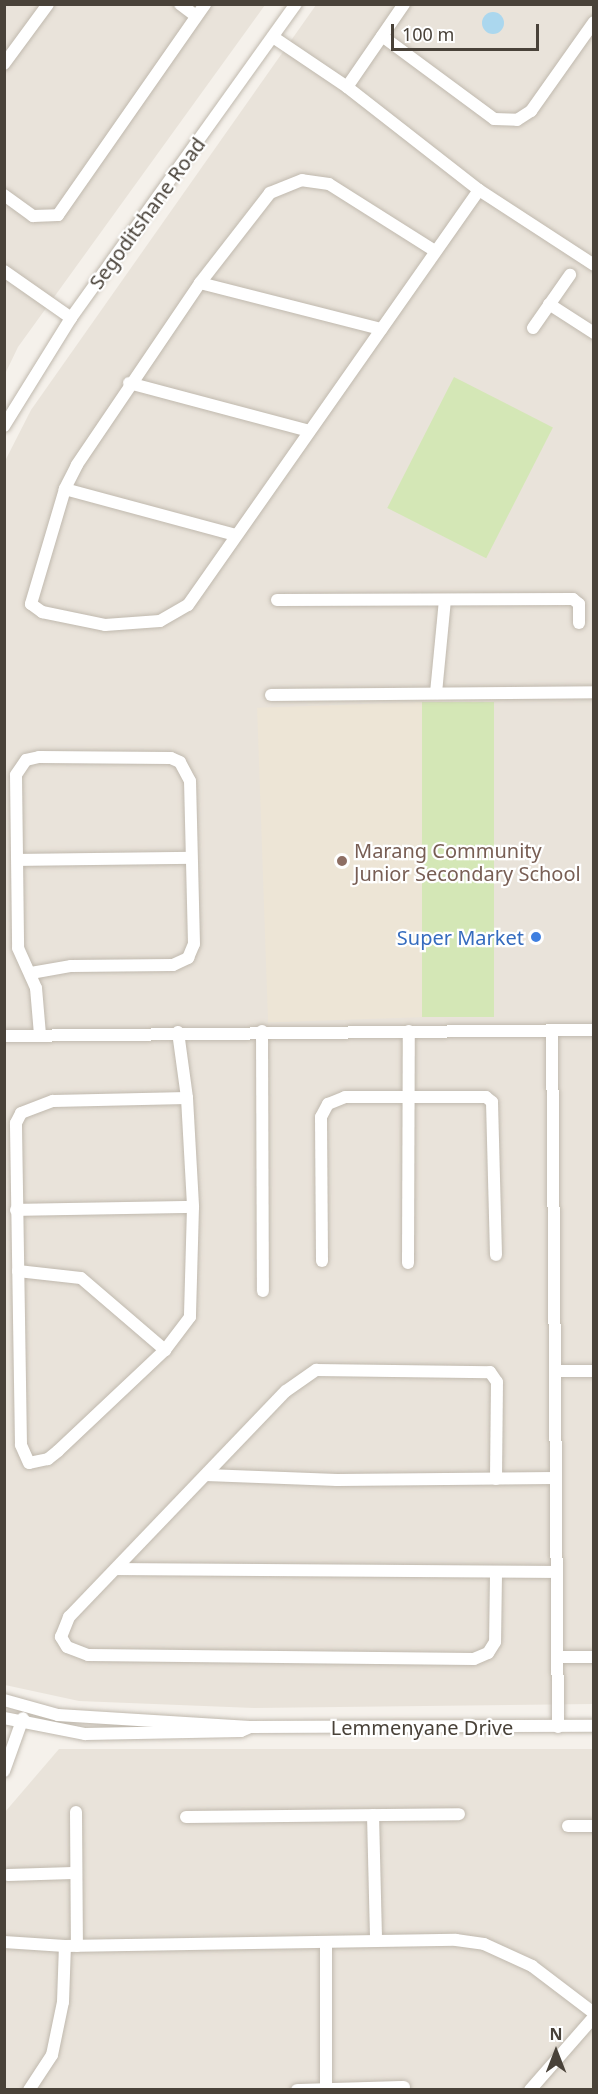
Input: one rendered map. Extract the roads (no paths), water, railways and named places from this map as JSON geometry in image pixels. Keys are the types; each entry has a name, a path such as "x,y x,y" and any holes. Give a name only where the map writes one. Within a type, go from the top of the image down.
{"street":[{"path":"4,64 48,4"},
{"path":"180,4 196,16"},
{"path":"4,195 33,216 58,215 205,4"},
{"name":"Segoditshane Road","path":"4,426 71,318 296,4"},
{"path":"347,87 404,4"},
{"path":"382,36 494,119 518,120 531,111 594,22"},
{"path":"273,37 347,87 479,190 594,266"},
{"path":"435,251 343,189 302,180 287,183 259,203 129,382 65,489 31,604 42,612 105,625 160,621 188,605 479,190"},
{"path":"4,271 71,318"},
{"path":"533,328 570,275"},
{"path":"200,283 381,329"},
{"path":"549,304 594,333"},
{"path":"129,382 309,431"},
{"path":"65,489 235,535"},
{"path":"277,600 573,599 579,604 579,623"},
{"path":"436,693 445,600"},
{"path":"271,695 594,692"},
{"path":"31,973 71,966 172,965 188,958 194,944 190,858 190,781 180,762 171,758 39,757 26,760 16,775 18,948 31,973 39,1035"},
{"path":"18,860 190,858"},
{"path":"552,1030 558,1727"},
{"path":"4,1036 262,1031 594,1030"},
{"path":"262,1031 262,1291"},
{"path":"408,1263 409,1031"},
{"path":"178,1032 187,1098 193,1207 194,1305 165,1350 48,1459 29,1463 21,1445 16,1123 21,1113 53,1101 187,1098"},
{"path":"322,1261 324,1109 345,1097 486,1097 492,1102 496,1255"},
{"path":"16,1210 193,1207"},
{"path":"18,1271 81,1278 165,1350"},
{"path":"496,1479 494,1375 486,1371 337,1367 302,1377 62,1627 61,1637 75,1651 474,1659 488,1653 495,1642 496,1574"},
{"path":"555,1371 594,1371"},
{"path":"206,1475 555,1478"},
{"path":"116,1569 496,1574 557,1572"},
{"path":"557,1657 594,1657"},
{"name":"Lemmenyane Drive","path":"4,1700 26,1708 99,1719 240,1723 250,1727"},
{"path":"4,1770 26,1708"},
{"name":"Lemmenyane Drive","path":"4,1718 22,1724 106,1735 250,1727 594,1726"},
{"path":"29,2090 52,2055 63,2002 71,1946 76,1812"},
{"path":"186,1817 459,1814"},
{"path":"373,1815 376,1941"},
{"path":"568,1826 594,1826"},
{"path":"8,1875 73,1873"},
{"path":"4,1942 71,1946 376,1941 484,1944 532,1966 594,2013"},
{"path":"326,1942 326,2089"},
{"path":"530,2090 594,2017"},
{"path":"297,2090 404,2087"}],"water":[{"path":"493,12 501,15 504,23 501,31 493,34 485,31 482,23 485,15"}],"place":[{"name":"Marang Community Junior Secondary School","path":"342,861"},
{"name":"Super Market","path":"536,937"}]}
